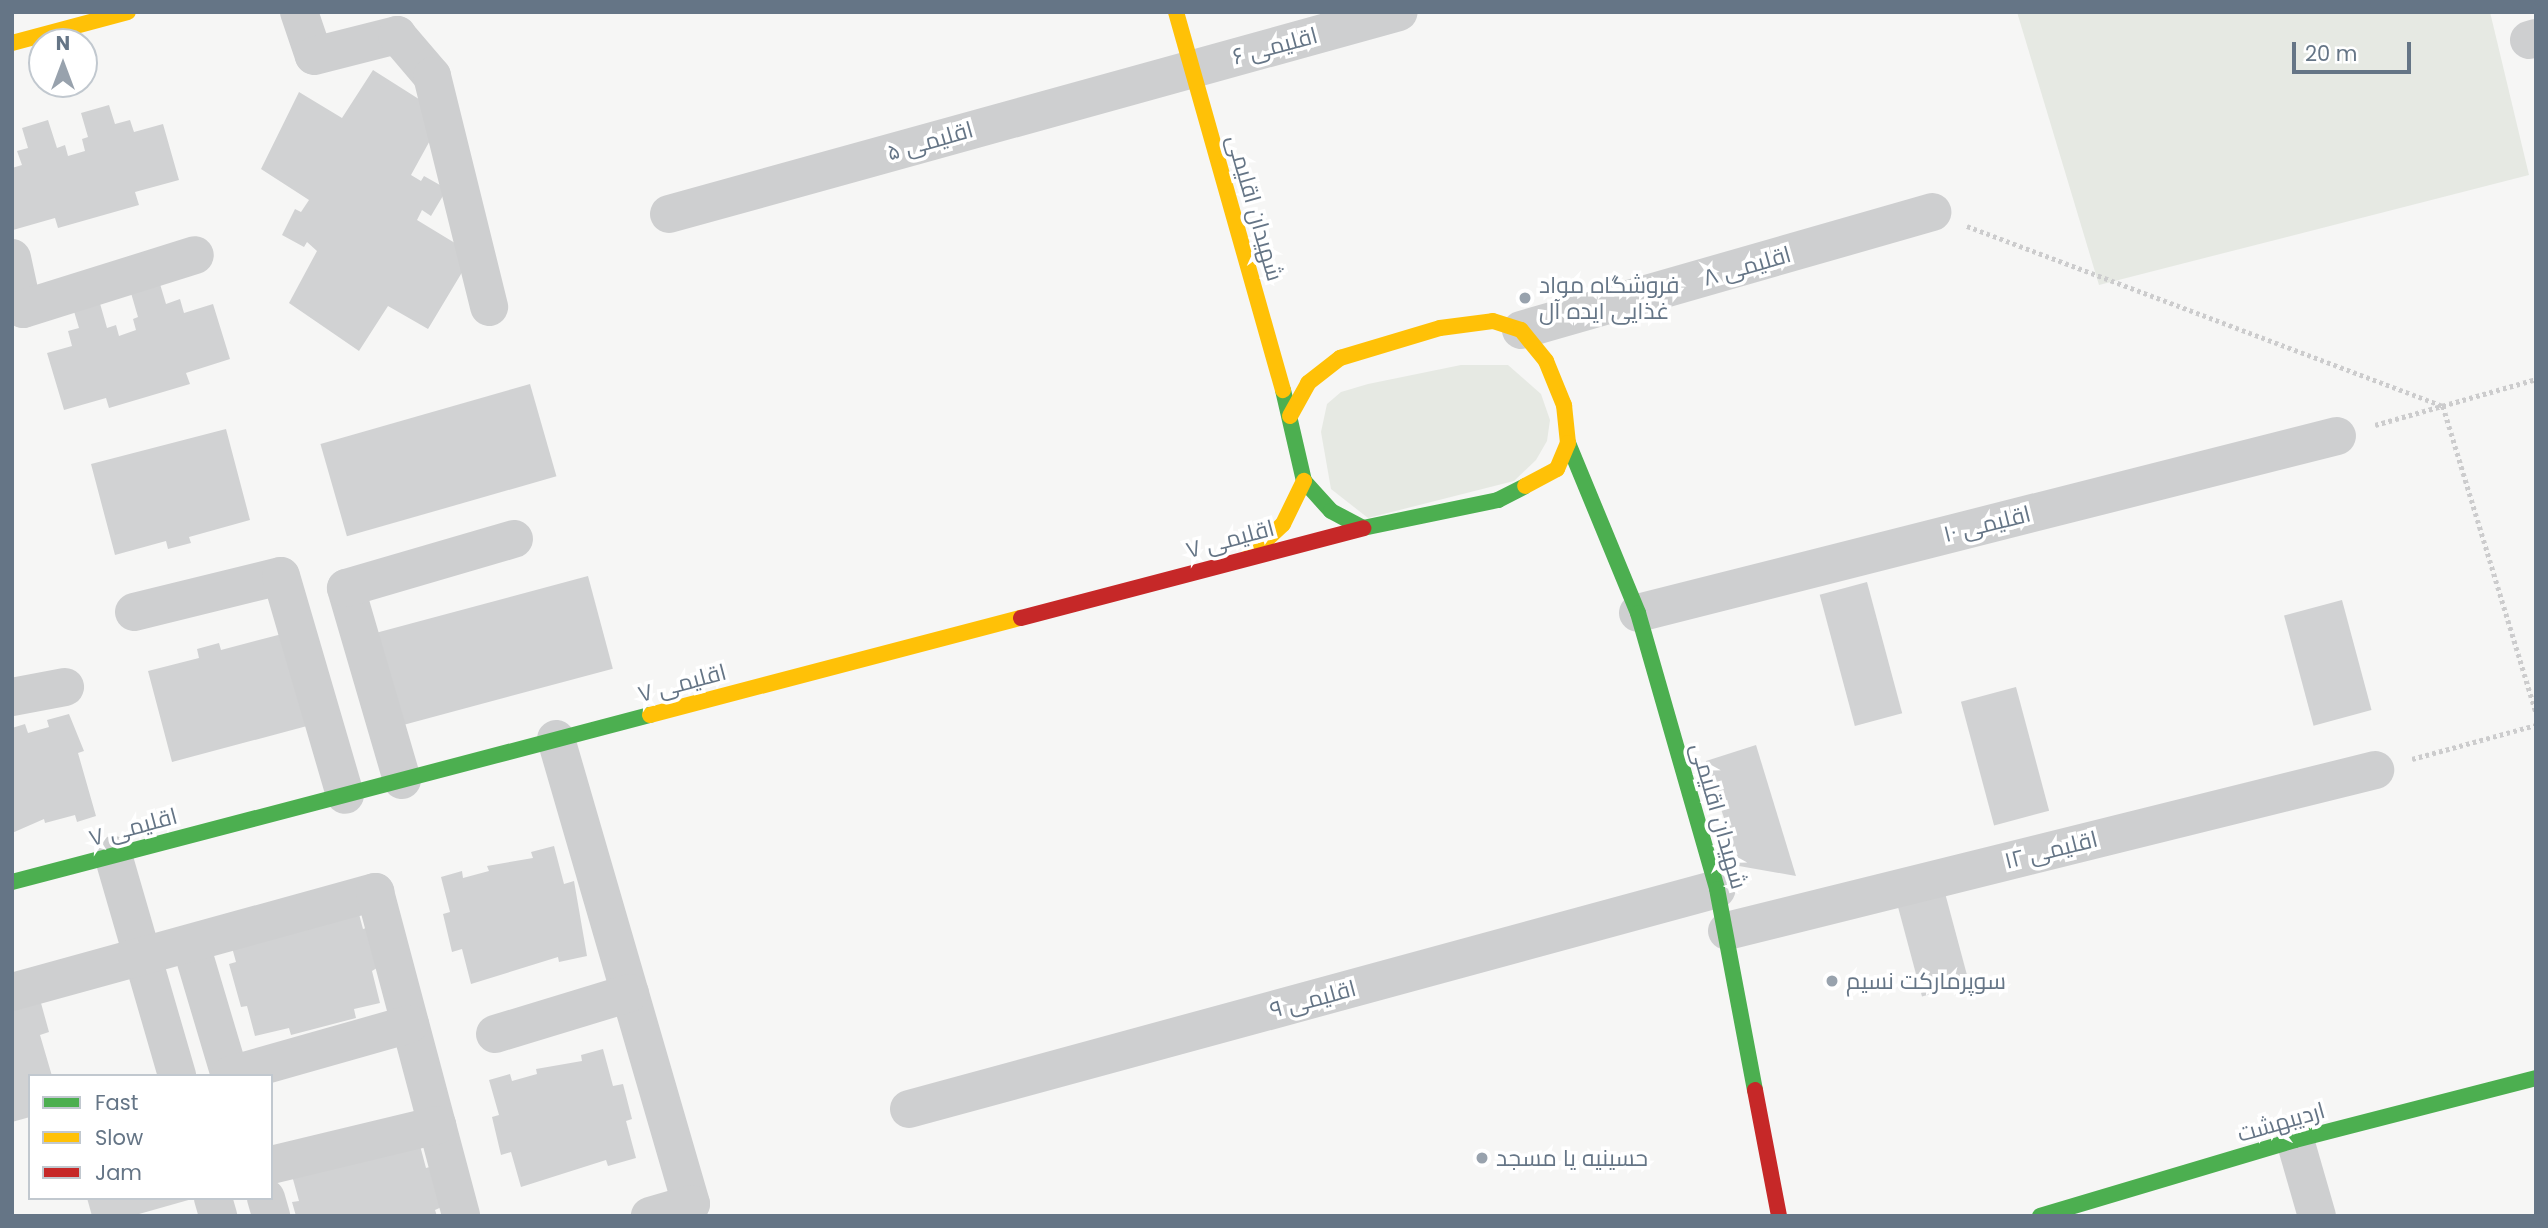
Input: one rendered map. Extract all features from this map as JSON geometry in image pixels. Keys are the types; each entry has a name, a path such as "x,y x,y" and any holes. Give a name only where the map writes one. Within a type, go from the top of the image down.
{"street":[{"path":"12,43 128,12"},
{"path":"299,12 314,56 397,35 432,76 489,307"},
{"name":"شهیدان اقلیمی","path":"1176,12 1290,416"},
{"name":"اقلیمی ۶","path":"1191,68 1399,12"},
{"name":"اقلیمی ۵","path":"668,214 1191,68"},
{"name":"اقلیمی ۸","path":"1521,330 1932,212"},
{"path":"12,258 23,309 195,255"},
{"path":"1261,313 1288,343"},
{"path":"1317,357 1340,358 1440,328 1493,321 1521,330 1546,361 1564,405 1568,443 1557,469 1498,500 1363,528 1331,511 1304,481 1291,439 1290,416 1308,383 1340,358"},
{"name":"اقلیمی ۱۰","path":"1638,613 2337,436"},
{"name":"شهیدان اقلیمی","path":"1568,443 1638,613 1717,889 1779,1216"},
{"path":"1244,559 1283,524 1304,481"},
{"name":"اقلیمی ۷","path":"12,882 1363,528"},
{"path":"402,780 346,588 514,540"},
{"path":"134,612 281,576 345,795"},
{"path":"12,696 65,687"},
{"path":"556,739 691,1204 650,1216"},
{"name":"اقلیمی ۱۲","path":"1727,931 2375,770"},
{"path":"113,855 176,1074"},
{"name":"اقلیمی ۹","path":"909,1110 1717,889"},
{"path":"12,992 143,959 375,892 461,1216"},
{"path":"191,945 230,1074"},
{"path":"495,1034 630,993"},
{"path":"234,1074 410,1024"},
{"name":"اردیبهشت","path":"2040,1216 2295,1140 2536,1078"},
{"path":"273,1165 436,1125"},
{"path":"2295,1140 2317,1216"}],"path":[{"path":"1932,212 2443,405"},
{"path":"2337,436 2536,380"},
{"path":"2443,405 2536,712"},
{"path":"2375,770 2536,724"}],"shaded area":[{"path":"2017,12 2490,12 2529,175 2099,285"},
{"path":"1461,365 1508,365 1541,394 1550,420 1547,441 1536,460 1514,481 1368,518 1331,489 1321,432 1327,404 1341,392 1368,384"}],"building":[{"path":"373,70 444,115 411,175 421,181 424,176 447,189 431,216 422,210 417,220 473,254 428,329 388,306 359,351 289,303 317,251 307,242 304,247 282,235 295,209 301,212 309,200 261,169 299,92 342,118"},
{"path":"109,105 115,124 130,120 134,132 163,124 179,180 135,192 139,205 58,228 55,218 13,230 12,168 22,165 17,151 28,148 22,128 48,120 57,148 65,145 68,156 85,151 82,139 88,137 81,113"},
{"path":"160,284 166,304 180,299 184,313 213,304 230,359 186,373 190,384 109,408 106,398 64,410 47,353 72,346 68,331 79,328 73,308 99,300 107,328 116,325 119,336 136,330 133,319 138,317 131,293"},
{"path":"530,384 556,476 347,536 320,444"},
{"path":"226,429 250,520 189,537 191,543 168,549 166,541 115,555 91,464"},
{"path":"588,576 613,669 402,725 377,632"},
{"path":"1867,582 1902,713 1855,726 1820,595"},
{"path":"2342,600 2372,710 2314,726 2284,616"},
{"path":"282,634 307,726 172,762 148,671 199,658 197,649 219,643 221,650"},
{"path":"2016,687 2049,811 1994,825 1961,702"},
{"path":"69,714 84,751 78,753 96,816 77,822 75,815 45,823 44,819 12,833 12,728 25,724 28,733 49,727 47,720"},
{"path":"1756,745 1796,876 1739,866 1706,761"},
{"path":"554,846 564,884 574,881 587,956 559,962 558,957 471,984 462,949 452,952 443,914 450,912 441,877 462,871 463,878 489,871 487,866 533,858 531,852"},
{"path":"1945,893 1969,984 1922,996 1898,906"},
{"path":"355,899 363,929 369,927 380,966 372,971 380,1003 354,1009 356,1018 291,1035 289,1028 255,1036 247,1006 241,1007 229,964 236,962 228,933"},
{"path":"41,1003 49,1032 40,1035 51,1074 28,1074 28,1118 12,1122 12,1010"},
{"path":"603,1049 613,1086 623,1084 632,1119 626,1121 636,1158 608,1166 606,1160 521,1187 511,1152 501,1155 492,1117 499,1115 489,1080 510,1074 512,1081 537,1074 536,1069 582,1061 581,1055"},
{"path":"418,1138 426,1168 433,1166 444,1206 435,1210 437,1216 296,1216 292,1202 299,1201 291,1172"},
{"path":"88,1200 188,1200 132,1216 92,1216"}],"traffic: fast":[{"path":"1283,390 1304,481 1331,511 1363,528 1498,500 1525,486"},
{"path":"1568,443 1638,613 1717,889 1755,1090"},
{"path":"12,882 650,715"},
{"path":"2040,1216 2295,1140 2536,1078"}],"traffic: slow":[{"path":"12,43 128,12"},
{"path":"1176,12 1283,390"},
{"path":"1290,416 1308,383 1340,358 1440,328 1493,321 1521,330 1546,361 1564,405 1568,443 1557,469 1525,486"},
{"path":"1248,557 1283,524 1304,481"},
{"path":"650,715 1021,618"}],"traffic: jam":[{"path":"1021,618 1363,528"},
{"path":"1755,1090 1779,1216"}],"place":[{"name":"فروشگاه مواد غذایی ایده آل","path":"1525,298"},
{"name":"سوپرمارکت نسیم","path":"1832,981"},
{"name":"حسینیه یا مسجد","path":"1482,1158"}]}
